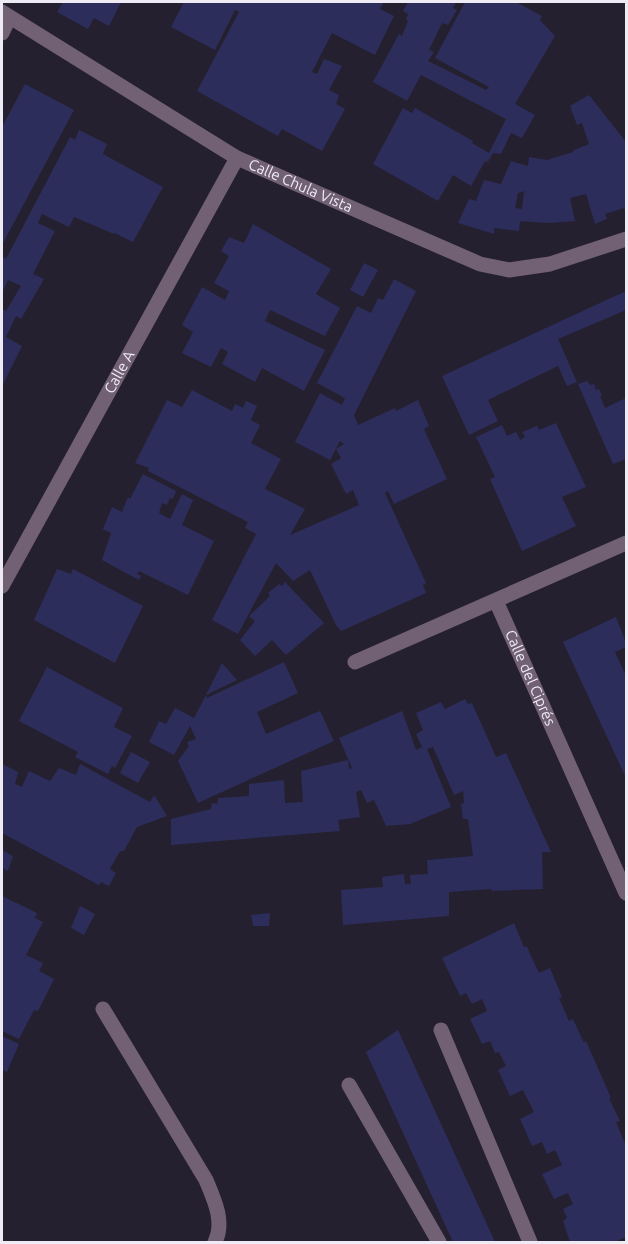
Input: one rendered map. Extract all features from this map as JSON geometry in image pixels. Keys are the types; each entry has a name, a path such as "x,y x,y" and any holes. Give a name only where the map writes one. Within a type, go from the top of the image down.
{"street":[{"path":"2,33 5,15"},
{"name":"Calle Chula Vista","path":"5,15 237,158 480,264 509,270 550,264 627,239"},
{"name":"Calle A","path":"2,586 237,158"},
{"path":"355,662 627,543"},
{"name":"Calle del Ciprés","path":"496,602 627,894"},
{"path":"103,1009 206,1180 218,1211 218,1237 215,1242"},
{"path":"441,1030 530,1242"},
{"path":"350,1084 438,1242"}],"building":[{"path":"63,2 121,2 109,26 94,18 88,29 57,12"},
{"path":"184,2 384,2 380,9 394,16 375,55 332,33 312,72 317,74 324,59 342,66 329,90 339,95 336,104 345,109 322,151 282,129 278,136 197,91 239,12 235,10 215,50 171,27"},
{"path":"408,2 456,2 453,8 457,10 448,25 442,23 429,50 434,52 428,61 486,90 489,87 435,58 465,2 516,2 542,16 540,20 555,36 515,104 535,115 522,138 511,133 501,154 493,153 488,162 485,161 471,186 453,175 438,201 373,164 403,108 412,113 415,108 473,141 472,143 489,153 506,119 421,75 407,101 373,82 399,34 402,36 408,21 406,19 408,14 403,11"},
{"path":"25,84 74,110 2,245 2,127"},
{"path":"589,95 626,142 626,213 624,208 605,214 607,219 595,224 586,194 570,198 575,221 548,223 520,221 519,231 494,228 494,234 458,223 469,199 476,201 484,180 501,184 511,161 528,166 529,157 547,160 589,144 582,123 577,125 570,106","holes":["524,191 522,209 515,208 518,193"]},
{"path":"79,130 107,144 103,154 163,187 133,242 74,217 69,227 42,214 38,223 55,231 33,274 44,279 21,319 16,316 6,337 22,346 2,386 2,309 6,311 21,286 8,280 2,292 2,257 6,259 70,137 75,140"},
{"path":"253,224 331,269 316,294 340,308 325,336 270,310 265,321 325,350 304,391 262,368 255,382 222,364 228,352 221,348 211,367 182,353 193,332 182,325 202,287 225,300 229,291 214,283 229,256 221,251 229,237 244,243"},
{"path":"364,263 378,270 363,297 350,290"},
{"path":"394,279 416,291 354,415 358,425 418,400 429,426 424,429 447,479 394,504 388,491 385,493 426,583 423,585 426,593 341,631 310,570 293,581 276,563 238,634 212,620 256,534 245,528 248,522 148,471 149,468 135,463 167,400 182,407 192,390 232,411 235,404 243,408 246,401 257,406 251,420 260,425 251,443 281,459 265,489 305,509 290,535 359,505 353,490 346,494 331,464 341,458 336,449 344,444 340,441 330,460 295,442 320,393 342,405 345,398 317,383 357,306 371,313 378,298 383,300"},
{"path":"626,291 626,310 558,339 577,382 567,386 558,366 488,400 498,421 469,435 442,376"},
{"path":"587,381 590,385 594,384 596,390 599,389 605,408 626,398 626,459 613,464 578,384"},
{"path":"556,423 586,487 562,497 576,526 522,551 490,479 495,477 476,437 502,425 507,436 516,432 520,440 525,437 522,432 537,426 539,430"},
{"path":"143,474 176,491 173,499 170,498 167,505 162,503 159,513 170,519 182,494 193,500 182,525 214,541 188,595 139,571 137,574 141,576 139,580 102,560 111,533 103,529 112,507 122,512 128,497 130,499"},
{"path":"57,569 71,574 73,569 143,606 115,663 34,620"},
{"path":"285,582 324,623 286,655 272,640 255,656 240,640 255,621 249,616 270,596 268,593"},
{"path":"616,617 626,643 626,647 615,652 626,676 626,778 563,642"},
{"path":"284,662 298,693 257,712 266,734 320,711 334,741 198,803 178,761 189,746 187,742 196,739 190,726 174,755 149,742 159,721 166,724 175,708 194,718 206,695 207,698"},
{"path":"222,663 237,680 206,695"},
{"path":"47,667 123,708 114,727 132,736 115,768 112,766 108,774 75,757 78,752 19,721"},
{"path":"465,699 468,704 472,703 496,757 506,753 551,852 542,852 543,889 449,892 449,916 343,925 341,890 383,887 382,877 404,874 405,884 411,884 410,875 428,874 427,860 473,856 468,819 463,819 461,804 464,803 463,791 454,795 433,747 427,749 451,807 410,824 386,826 374,800 367,803 361,790 356,792 360,817 338,820 340,831 171,845 171,819 211,809 212,803 217,804 218,798 249,796 249,784 284,780 285,803 303,802 301,771 348,760 349,769 352,768 339,738 402,711 416,750 422,747 416,734 423,730 416,713 441,702 445,709"},
{"path":"131,752 150,762 138,783 120,773"},
{"path":"2,764 18,772 15,784 22,787 29,771 50,781 59,768 76,775 80,764 150,802 154,795 167,816 137,827 124,851 120,851 110,869 116,873 109,886 101,882 99,885 2,833"},
{"path":"2,850 13,856 8,871 2,868"},
{"path":"2,896 37,913 35,918 43,922 26,955 43,963 39,971 54,979 38,1011 34,1010 19,1039 2,1031"},
{"path":"80,906 95,914 84,935 71,928"},
{"path":"270,913 269,926 253,926 251,915"},
{"path":"514,923 539,973 550,968 569,1021 573,1019 584,1043 586,1041 620,1121 616,1122 626,1146 626,1237 615,1242 570,1242 563,1221 567,1218 563,1209 573,1204 568,1193 554,1199 542,1174 562,1165 555,1150 547,1154 542,1142 532,1146 520,1119 534,1112 523,1090 510,1096 498,1070 506,1066 499,1052 495,1053 490,1041 482,1044 470,1019 487,1011 482,999 472,1004 466,993 460,996 442,958"},
{"path":"398,1030 495,1242 453,1242 366,1052"},
{"path":"2,1036 19,1044 7,1072 2,1070"}]}
